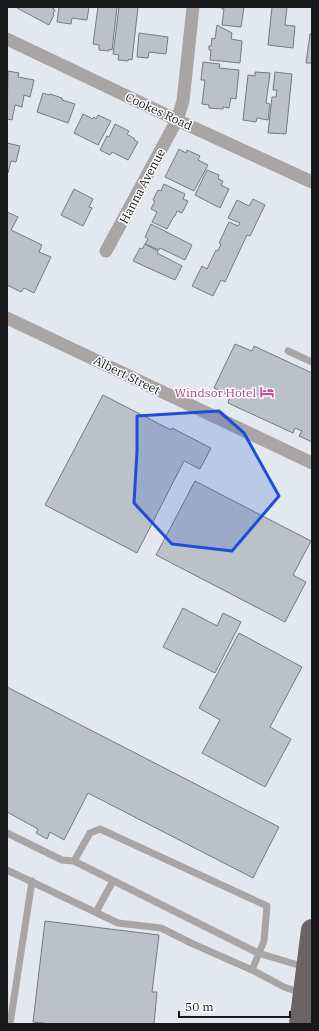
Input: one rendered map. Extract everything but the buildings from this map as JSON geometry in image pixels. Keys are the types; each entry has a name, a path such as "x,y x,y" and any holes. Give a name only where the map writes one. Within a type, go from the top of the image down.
{"highway":[{"path":"300,1024 312,930"}],"street":[{"name":"Hanna Avenue","path":"106,251 177,120 183,101 193,7"},
{"name":"Cookes Road","path":"7,39 312,182"},
{"name":"Albert Street","path":"7,318 312,463"}],"lane":[{"path":"288,351 312,362"},
{"path":"74,861 90,833 100,829 267,906 264,941 258,952 252,970"},
{"path":"7,833 62,860 74,861 258,952 307,967"},
{"path":"7,870 118,923 161,928 252,970 284,987 304,994"},
{"path":"96,912 113,880"},
{"path":"10,1024 32,881"}],"highlighted area":[{"path":"219,411 244,433 279,496 232,551 172,544 134,503 137,451 137,416"}],"place":[{"name":"Windsor Hotel","path":"267,392"}]}
